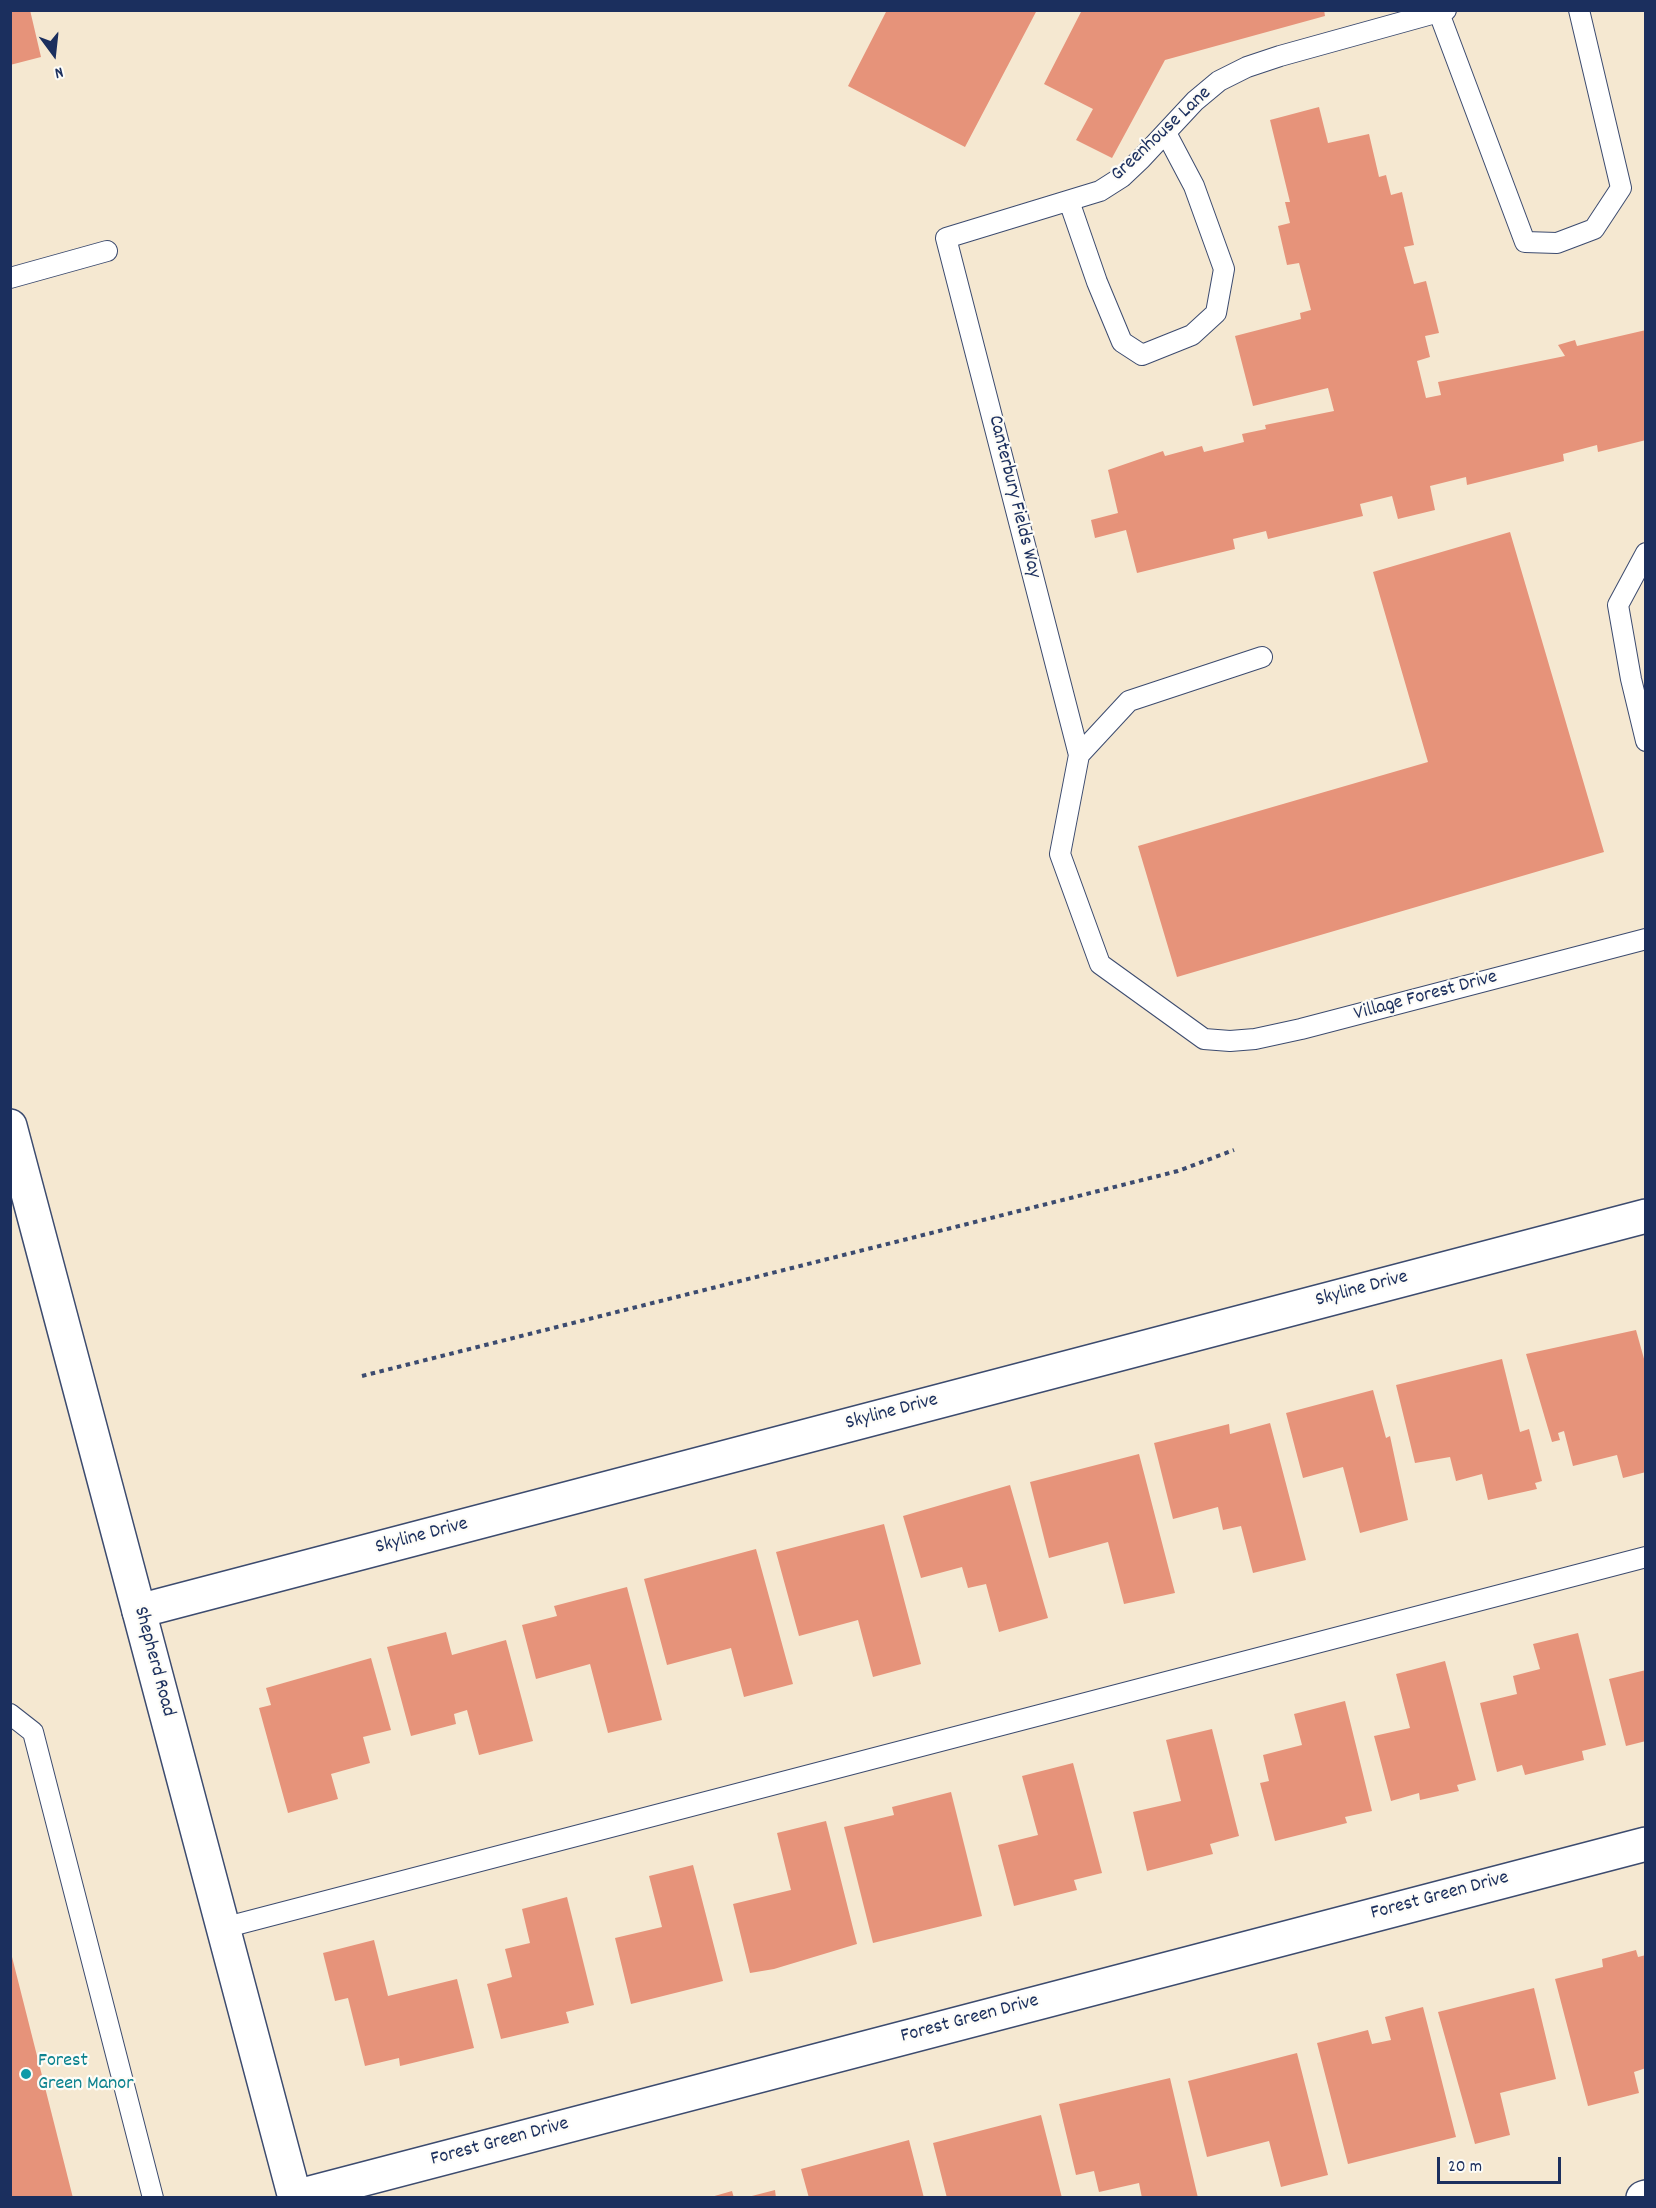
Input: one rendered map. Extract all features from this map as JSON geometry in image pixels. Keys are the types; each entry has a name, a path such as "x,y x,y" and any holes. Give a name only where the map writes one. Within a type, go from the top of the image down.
{"street":[{"name":"Shepherd Road","path":"10,1126 294,2197"},
{"name":"Skyline Drive","path":"139,1611 1646,1215"},
{"name":"Forest Green Drive","path":"294,2197 1646,1844"}],"lane":[{"path":"1443,12 1525,242 1557,243 1594,229 1621,188 1579,10"},
{"name":"Greenhouse Lane","path":"946,238 1100,191 1122,177 1142,159 1195,101 1219,81 1247,67 1443,12"},
{"path":"1069,201 1097,282 1122,342 1142,355 1192,335 1216,313 1224,269 1194,186 1166,133"},
{"name":"Canterbury Fields Way","path":"946,238 1079,755"},
{"path":"10,278 107,251"},
{"path":"1646,552 1618,605 1631,679 1646,741"},
{"path":"1079,755 1129,701 1262,657"},
{"name":"Village Forest Drive","path":"1079,755 1060,854 1100,964 1204,1039 1230,1041 1255,1039 1301,1029 1646,939"},
{"path":"223,1928 1646,1557"},
{"path":"10,1714 33,1732 153,2198"}],"path":[{"path":"362,1376 1178,1171 1234,1150"}],"building":[{"path":"10,10 30,10 41,57 10,65"},
{"path":"887,10 1037,10 965,147 848,86"},
{"path":"1082,10 1324,10 1325,16 1165,60 1112,158 1076,140 1093,109 1044,84"},
{"path":"1319,107 1328,143 1369,134 1379,177 1386,175 1391,195 1402,192 1414,245 1404,247 1414,284 1426,281 1439,333 1425,336 1430,357 1417,361 1426,398 1441,395 1438,382 1565,356 1558,345 1575,340 1577,346 1646,330 1646,440 1598,452 1597,445 1563,454 1564,461 1467,485 1466,477 1430,486 1435,510 1398,519 1392,496 1360,504 1363,516 1268,539 1266,531 1233,539 1235,549 1137,573 1126,530 1095,538 1091,520 1118,513 1108,470 1163,451 1165,456 1202,446 1204,452 1244,442 1242,434 1266,429 1265,425 1334,411 1328,388 1253,406 1235,336 1301,319 1300,313 1311,310 1299,263 1287,265 1278,226 1290,223 1285,202 1290,202 1270,120"},
{"path":"1510,532 1604,852 1177,977 1138,846 1428,762 1373,572"},
{"path":"1636,1330 1646,1366 1646,1472 1623,1478 1617,1455 1573,1466 1564,1431 1558,1433 1560,1440 1552,1442 1526,1354"},
{"path":"1502,1359 1520,1432 1529,1429 1542,1481 1535,1483 1537,1489 1488,1500 1482,1474 1456,1481 1450,1457 1415,1463 1396,1385"},
{"path":"1373,1390 1386,1438 1390,1436 1408,1520 1360,1533 1343,1467 1303,1478 1286,1413"},
{"path":"1270,1423 1306,1560 1253,1573 1241,1526 1223,1530 1218,1507 1173,1519 1154,1443 1229,1424 1230,1434"},
{"path":"1139,1454 1175,1593 1124,1604 1108,1542 1049,1558 1030,1482"},
{"path":"1010,1485 1048,1618 999,1632 986,1584 968,1588 962,1567 921,1578 903,1516"},
{"path":"884,1524 921,1664 873,1677 858,1620 799,1636 776,1552"},
{"path":"756,1549 793,1684 744,1697 731,1648 667,1665 644,1579"},
{"path":"627,1587 662,1720 608,1733 590,1664 536,1679 522,1625 557,1616 554,1606"},
{"path":"446,1632 452,1655 506,1640 533,1741 479,1755 467,1710 454,1714 456,1724 411,1736 387,1647"},
{"path":"1578,1633 1606,1745 1582,1751 1584,1760 1525,1775 1522,1765 1497,1772 1480,1703 1517,1694 1513,1676 1540,1669 1533,1644"},
{"path":"371,1658 391,1730 363,1737 370,1763 331,1774 338,1799 288,1813 259,1708 271,1705 266,1688"},
{"path":"1445,1661 1476,1780 1457,1785 1459,1791 1420,1800 1419,1793 1391,1801 1374,1736 1410,1728 1396,1674"},
{"path":"1646,1670 1646,1741 1626,1746 1609,1679"},
{"path":"1345,1701 1372,1811 1345,1817 1347,1823 1275,1841 1260,1783 1269,1781 1263,1755 1302,1745 1294,1714"},
{"path":"1212,1729 1239,1836 1210,1844 1213,1854 1147,1871 1133,1812 1181,1801 1166,1740"},
{"path":"1073,1763 1102,1873 1074,1880 1077,1890 1014,1906 998,1845 1038,1835 1022,1776"},
{"path":"951,1792 982,1916 873,1943 844,1827 894,1815 892,1807"},
{"path":"826,1821 857,1944 774,1969 750,1973 733,1904 791,1890 777,1833"},
{"path":"693,1865 723,1981 631,2004 615,1938 662,1927 649,1876"},
{"path":"567,1897 594,2005 566,2012 569,2023 501,2039 487,1984 512,1977 505,1949 530,1943 522,1909"},
{"path":"374,1940 388,1996 457,1979 474,2048 400,2066 399,2058 365,2066 348,1998 335,2001 323,1953"},
{"path":"1636,1950 1638,1957 1646,1955 1646,2068 1634,2072 1639,2093 1588,2106 1555,1979 1603,1967 1602,1959"},
{"name":"Forest Green Manor","path":"11,1953 73,2198 10,2198"},
{"path":"1534,1988 1556,2079 1500,2093 1510,2135 1475,2144 1438,2012"},
{"path":"1423,2007 1456,2137 1348,2164 1317,2043 1368,2030 1372,2044 1391,2040 1385,2017"},
{"path":"1297,2053 1328,2175 1281,2187 1269,2141 1207,2157 1188,2081"},
{"path":"1170,2078 1198,2198 1142,2198 1139,2183 1099,2192 1094,2171 1076,2175 1059,2104"},
{"path":"1041,2115 1062,2198 947,2198 933,2143"},
{"path":"909,2140 924,2198 809,2198 801,2169"},
{"path":"775,2190 776,2198 748,2198 748,2197"},
{"path":"732,2191 734,2198 711,2198 711,2197"}],"place":[{"name":"Forest Green Manor","path":"26,2074"}]}
